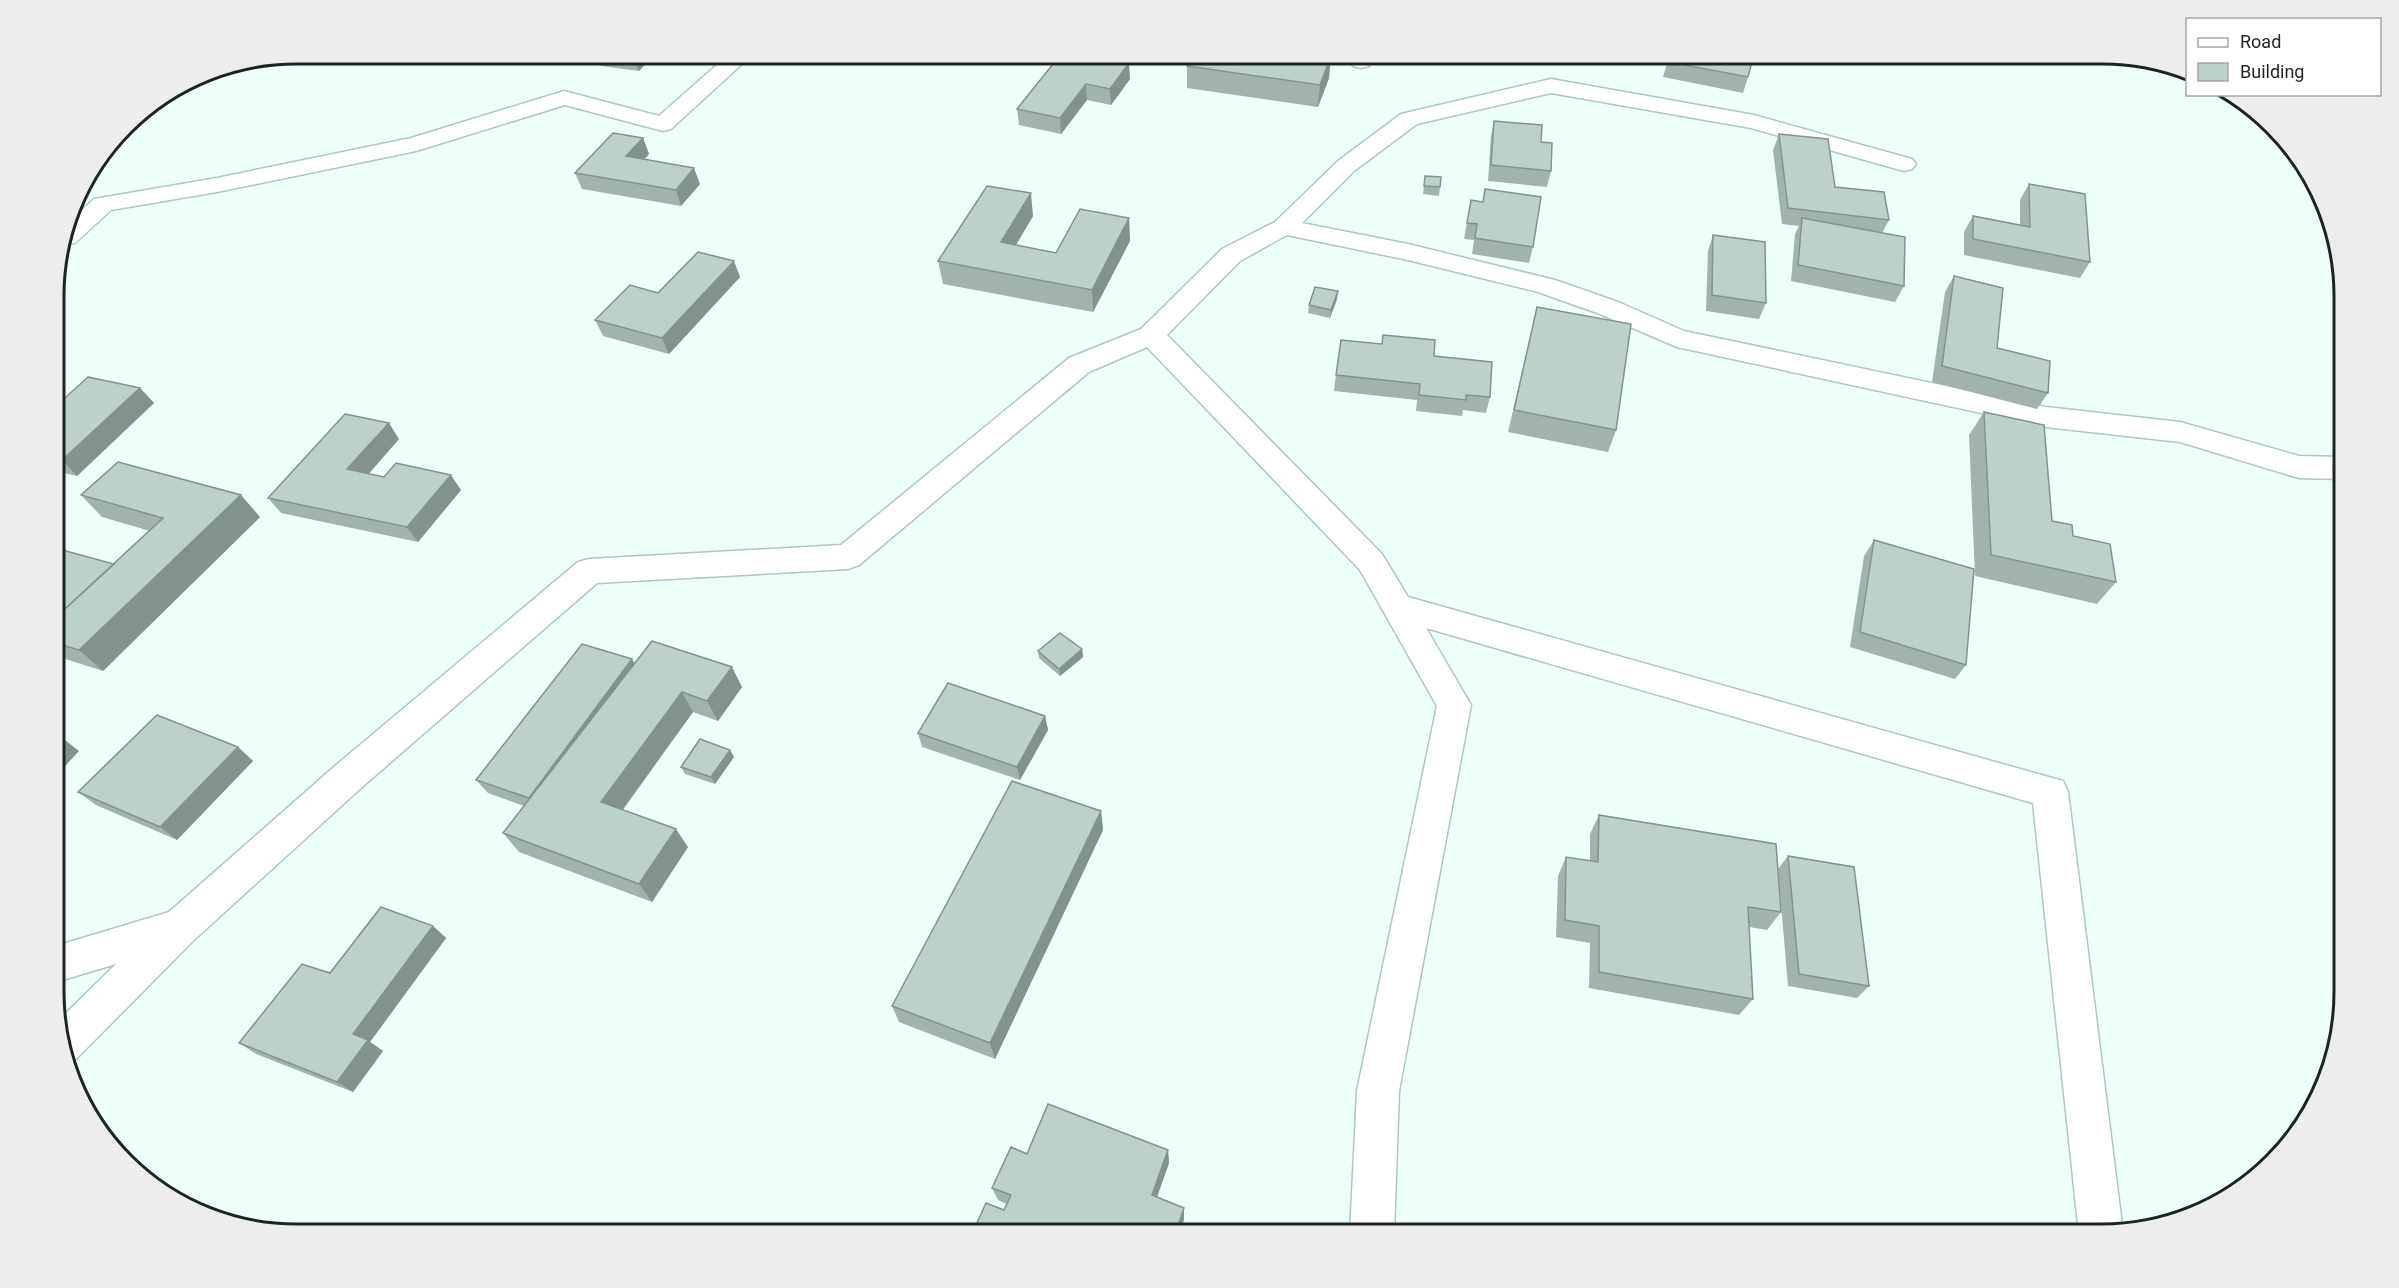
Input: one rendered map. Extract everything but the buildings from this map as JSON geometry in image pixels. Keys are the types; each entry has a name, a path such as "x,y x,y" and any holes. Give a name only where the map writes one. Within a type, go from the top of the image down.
{"street":[{"path":"74,231 103,204 217,185 416,144 564,98 663,124 731,64"},
{"path":"69,1038 180,927 348,777 589,570 848,557 1079,365 1151,335 1231,255 1284,227 1346,166 1408,118 1551,86 1754,123 1904,164"},
{"path":"1284,227 1408,252 1546,285 1609,308 1677,338 2046,417 2180,432 2299,467 2334,468"},
{"path":"1151,335 1371,562 1454,705 1378,1091 1372,1224"},
{"path":"1397,607 2050,792 2100,1224"},
{"path":"64,962 180,927"}]}
